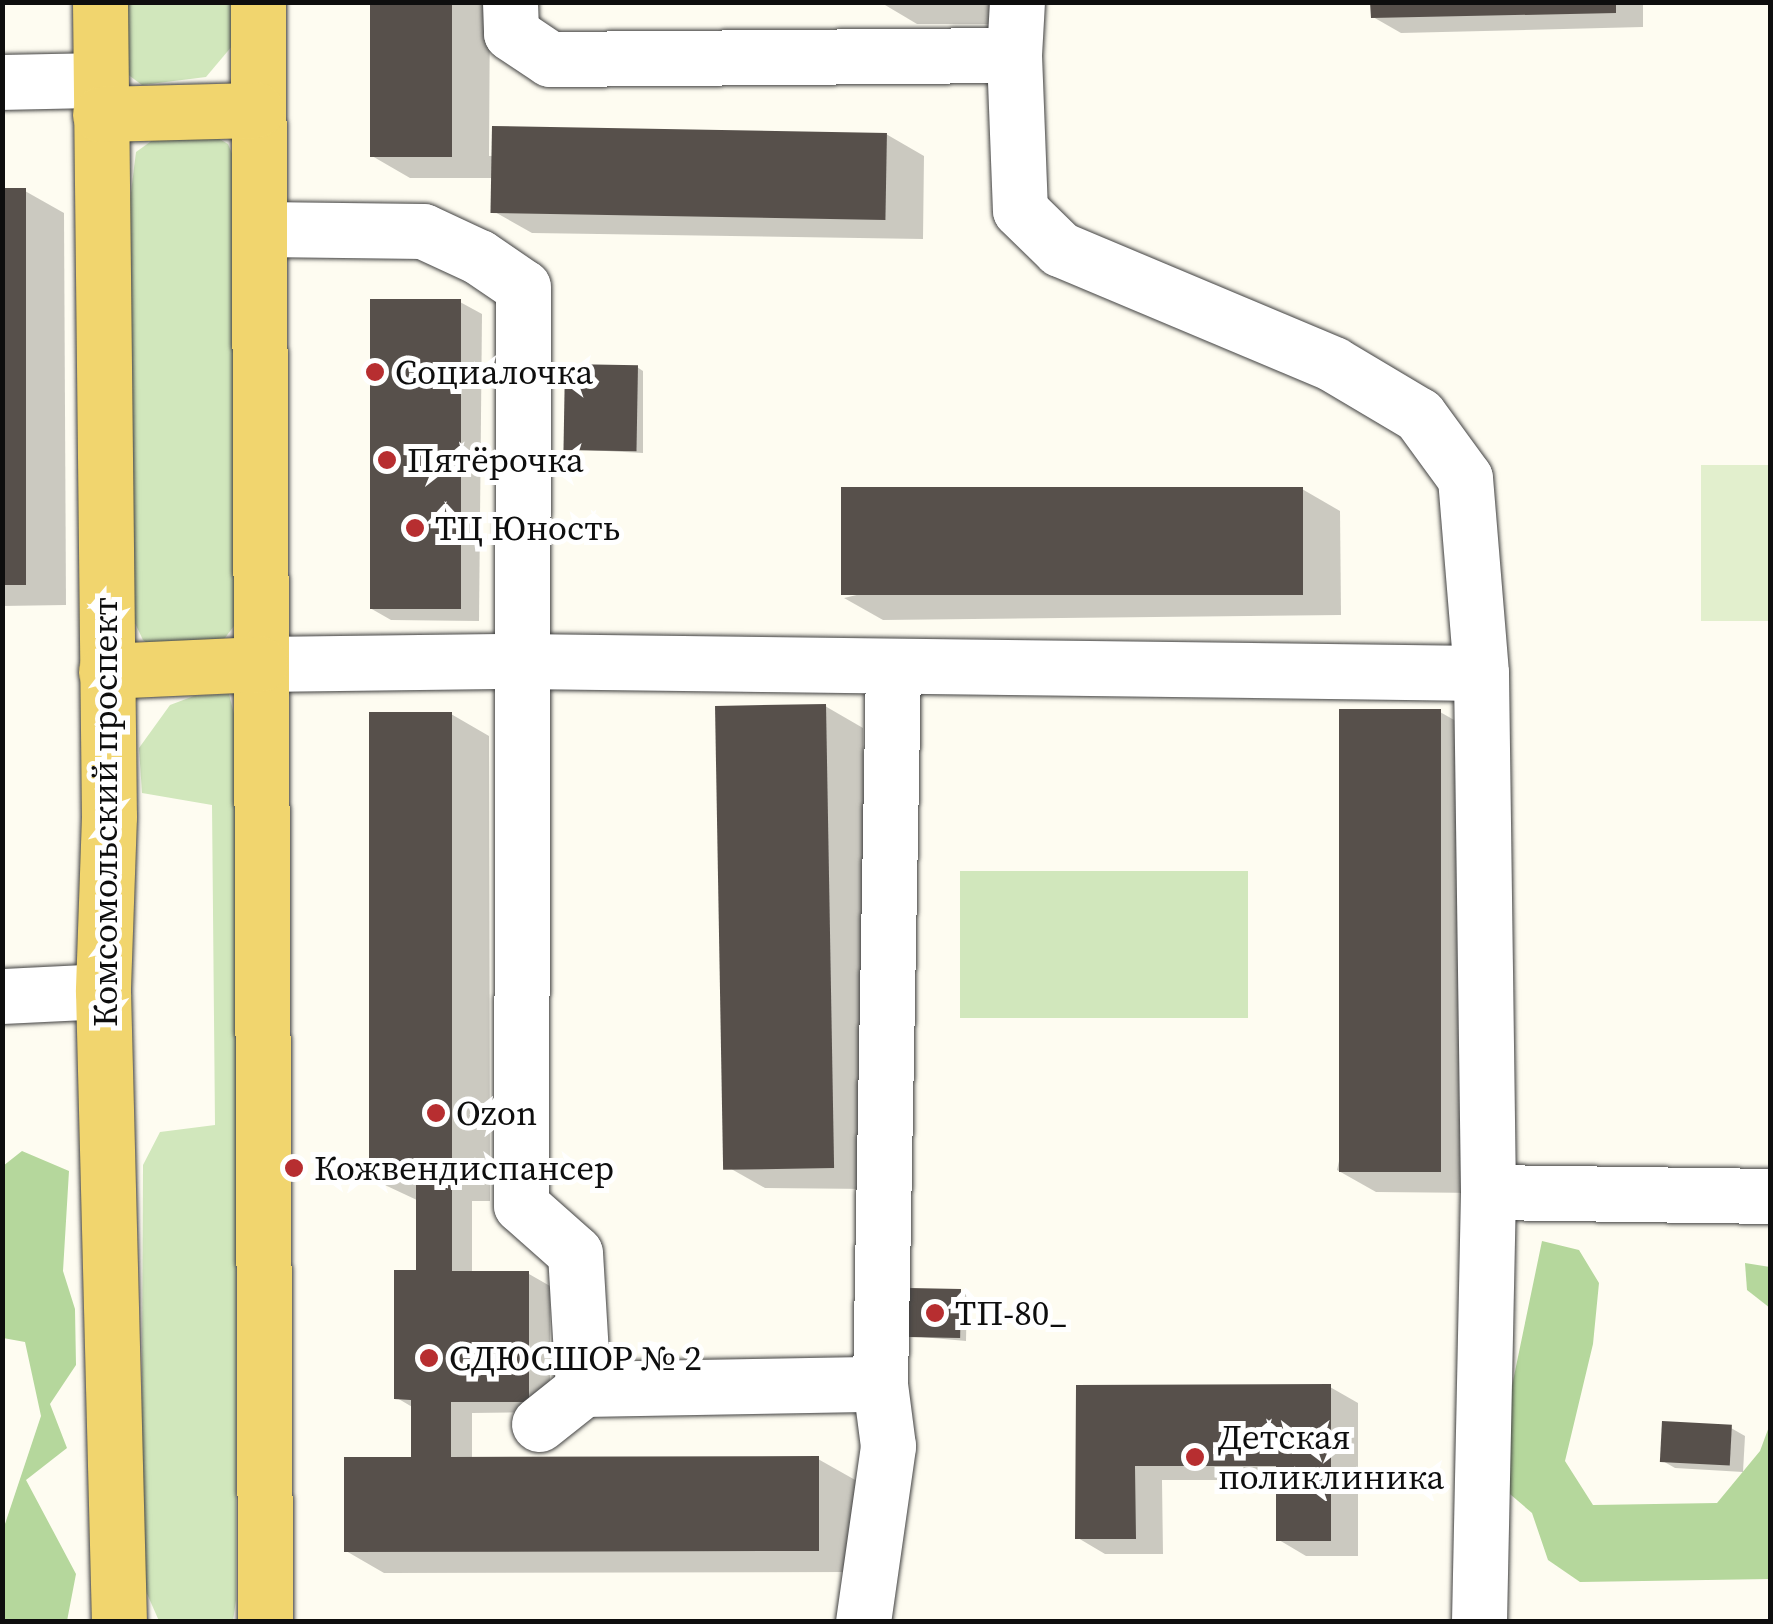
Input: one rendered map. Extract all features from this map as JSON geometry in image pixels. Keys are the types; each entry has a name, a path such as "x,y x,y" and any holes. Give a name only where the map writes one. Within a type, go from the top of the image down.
{"main road":[{"name":"Комсомольский проспект","path":"100,2 106,671 103,992 119,1622"},
{"path":"258,2 268,1340 264,1622"},
{"path":"100,97 256,110"},
{"path":"106,671 260,664"}],"lane":[{"path":"510,2 511,33 550,59 1015,29 1020,210 1060,249 1333,364 1419,414 1464,478 1481,674 1488,1192 1479,1622"},
{"path":"2,82 100,97"},
{"path":"262,229 423,232 479,257 523,287 519,661 521,1204 575,1254 583,1389"},
{"path":"260,664 519,661 893,670 1481,674"},
{"path":"863,1622 888,1446 880,1384 893,670"},
{"path":"2,996 103,992"},
{"path":"1488,1192 1770,1196"},
{"path":"538,1424 583,1389 880,1384"}],"green space":[{"path":"124,3 238,3 238,39 206,77 142,85 123,71"},
{"path":"211,134 228,144 235,161 234,626 218,647 161,654 143,640 134,621 127,225 136,152 157,137"},
{"path":"1701,465 1770,465 1770,621 1701,621"},
{"path":"229,694 237,726 236,1600 233,1621 159,1621 141,1580 143,1165 160,1132 215,1125 212,805 142,793 139,748 170,705 194,696"},
{"path":"960,871 1248,871 1248,1018 960,1018"},
{"path":"22,1151 69,1171 63,1271 75,1309 76,1365 50,1404 67,1448 26,1480 76,1574 67,1621 3,1621 3,1530 41,1416 25,1342 3,1338 3,1166"},
{"path":"1542,1241 1579,1250 1599,1283 1593,1344 1565,1461 1593,1505 1717,1503 1760,1451 1770,1424 1770,1579 1580,1582 1548,1560 1532,1513 1504,1489 1502,1434"},
{"path":"1745,1263 1770,1267 1770,1308 1747,1290"}],"building":[{"path":"370,2 452,2 452,157 370,157"},
{"path":"1370,2 1616,2 1616,13 1371,18"},
{"path":"492,126 887,133 885,220 490,213"},
{"path":"2,188 26,188 26,585 2,585"},
{"path":"370,299 461,299 461,609 370,609"},
{"path":"565,364 638,365 636,451 563,450"},
{"path":"841,487 1303,487 1303,595 841,595"},
{"path":"826,704 834,1168 723,1170 715,706"},
{"path":"1339,709 1441,709 1441,1172 1339,1172"},
{"path":"369,712 452,712 452,1271 529,1271 529,1402 451,1402 451,1457 819,1456 819,1551 344,1552 344,1457 411,1457 411,1400 394,1399 394,1270 416,1270 416,1180 369,1180"},
{"name":"ТП-80_","path":"909,1288 961,1289 960,1338 908,1337"},
{"path":"1331,1384 1331,1541 1276,1541 1276,1466 1135,1466 1136,1539 1075,1539 1076,1385"},
{"path":"1662,1421 1732,1425 1730,1466 1660,1462"}],"place":[{"name":"Социалочка","path":"375,372"},
{"name":"Пятёрочка","path":"387,460"},
{"name":"ТЦ Юность","path":"415,528"},
{"name":"Ozon","path":"436,1113"},
{"name":"Кожвендиспансер","path":"294,1168"},
{"name":"ТП-80_","path":"935,1313"},
{"name":"СДЮСШОР № 2","path":"429,1358"},
{"name":"Детская поликлиника","path":"1195,1457"}]}
